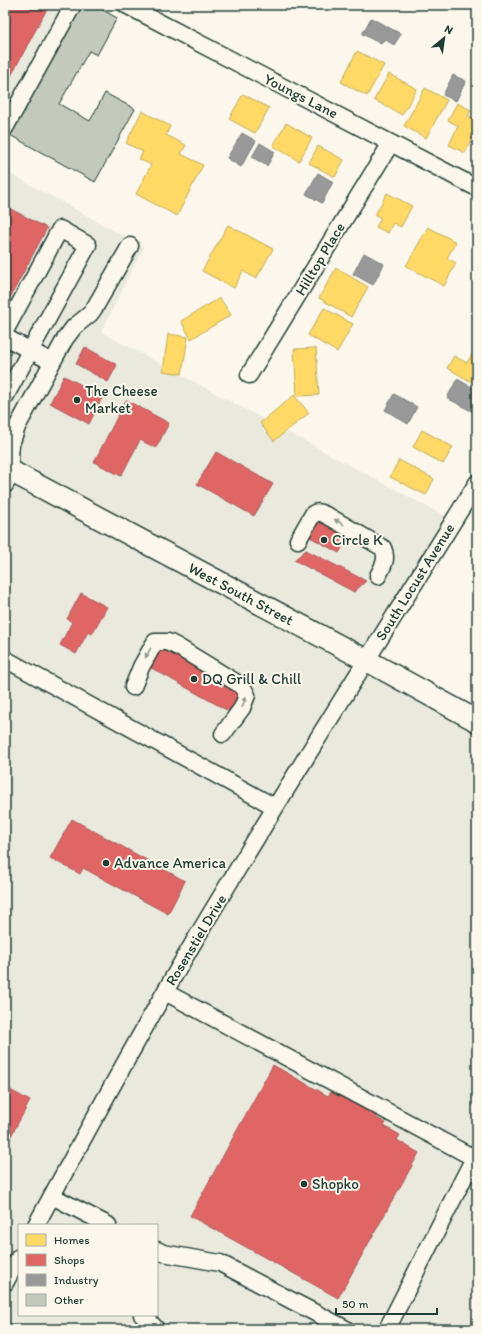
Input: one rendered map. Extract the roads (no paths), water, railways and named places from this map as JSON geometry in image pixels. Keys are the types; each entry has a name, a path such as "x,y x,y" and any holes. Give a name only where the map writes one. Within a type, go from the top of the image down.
{"main road":[{"name":"West South Street","path":"7,475 366,660 477,721"}],"street":[{"path":"5,128 73,5"},
{"name":"Youngs Lane","path":"126,5 477,188"},
{"name":"Hilltop Place","path":"249,375 391,143"},
{"path":"5,331 60,229 88,245 5,397"},
{"path":"7,475 11,444 17,428 52,362 69,332 95,308 130,246"},
{"path":"5,337 52,362"},
{"name":"South Locust Avenue","path":"366,660 477,483"},
{"path":"298,540 313,514 315,512 321,512 383,548 385,560 378,576"},
{"path":"133,687 141,666 155,642 168,642 178,647 242,686 247,695 242,708 223,734"},
{"path":"5,659 275,807"},
{"name":"Rosenstiel Drive","path":"37,1224 105,1096 165,992 275,807 366,660"},
{"path":"165,992 475,1155 387,1329"},
{"path":"52,1196 106,1224"},
{"path":"158,1250 163,1253 220,1264 346,1329"},
{"path":"5,1283 18,1259"},
{"path":"143,1316 156,1329"}],"place":[{"name":"The Cheese Market","path":"77,400"},
{"name":"Circle K","path":"324,540"},
{"name":"DQ Grill & Chill","path":"194,679"},
{"name":"Advance America","path":"106,863"},
{"name":"Shopko","path":"304,1184"}]}
